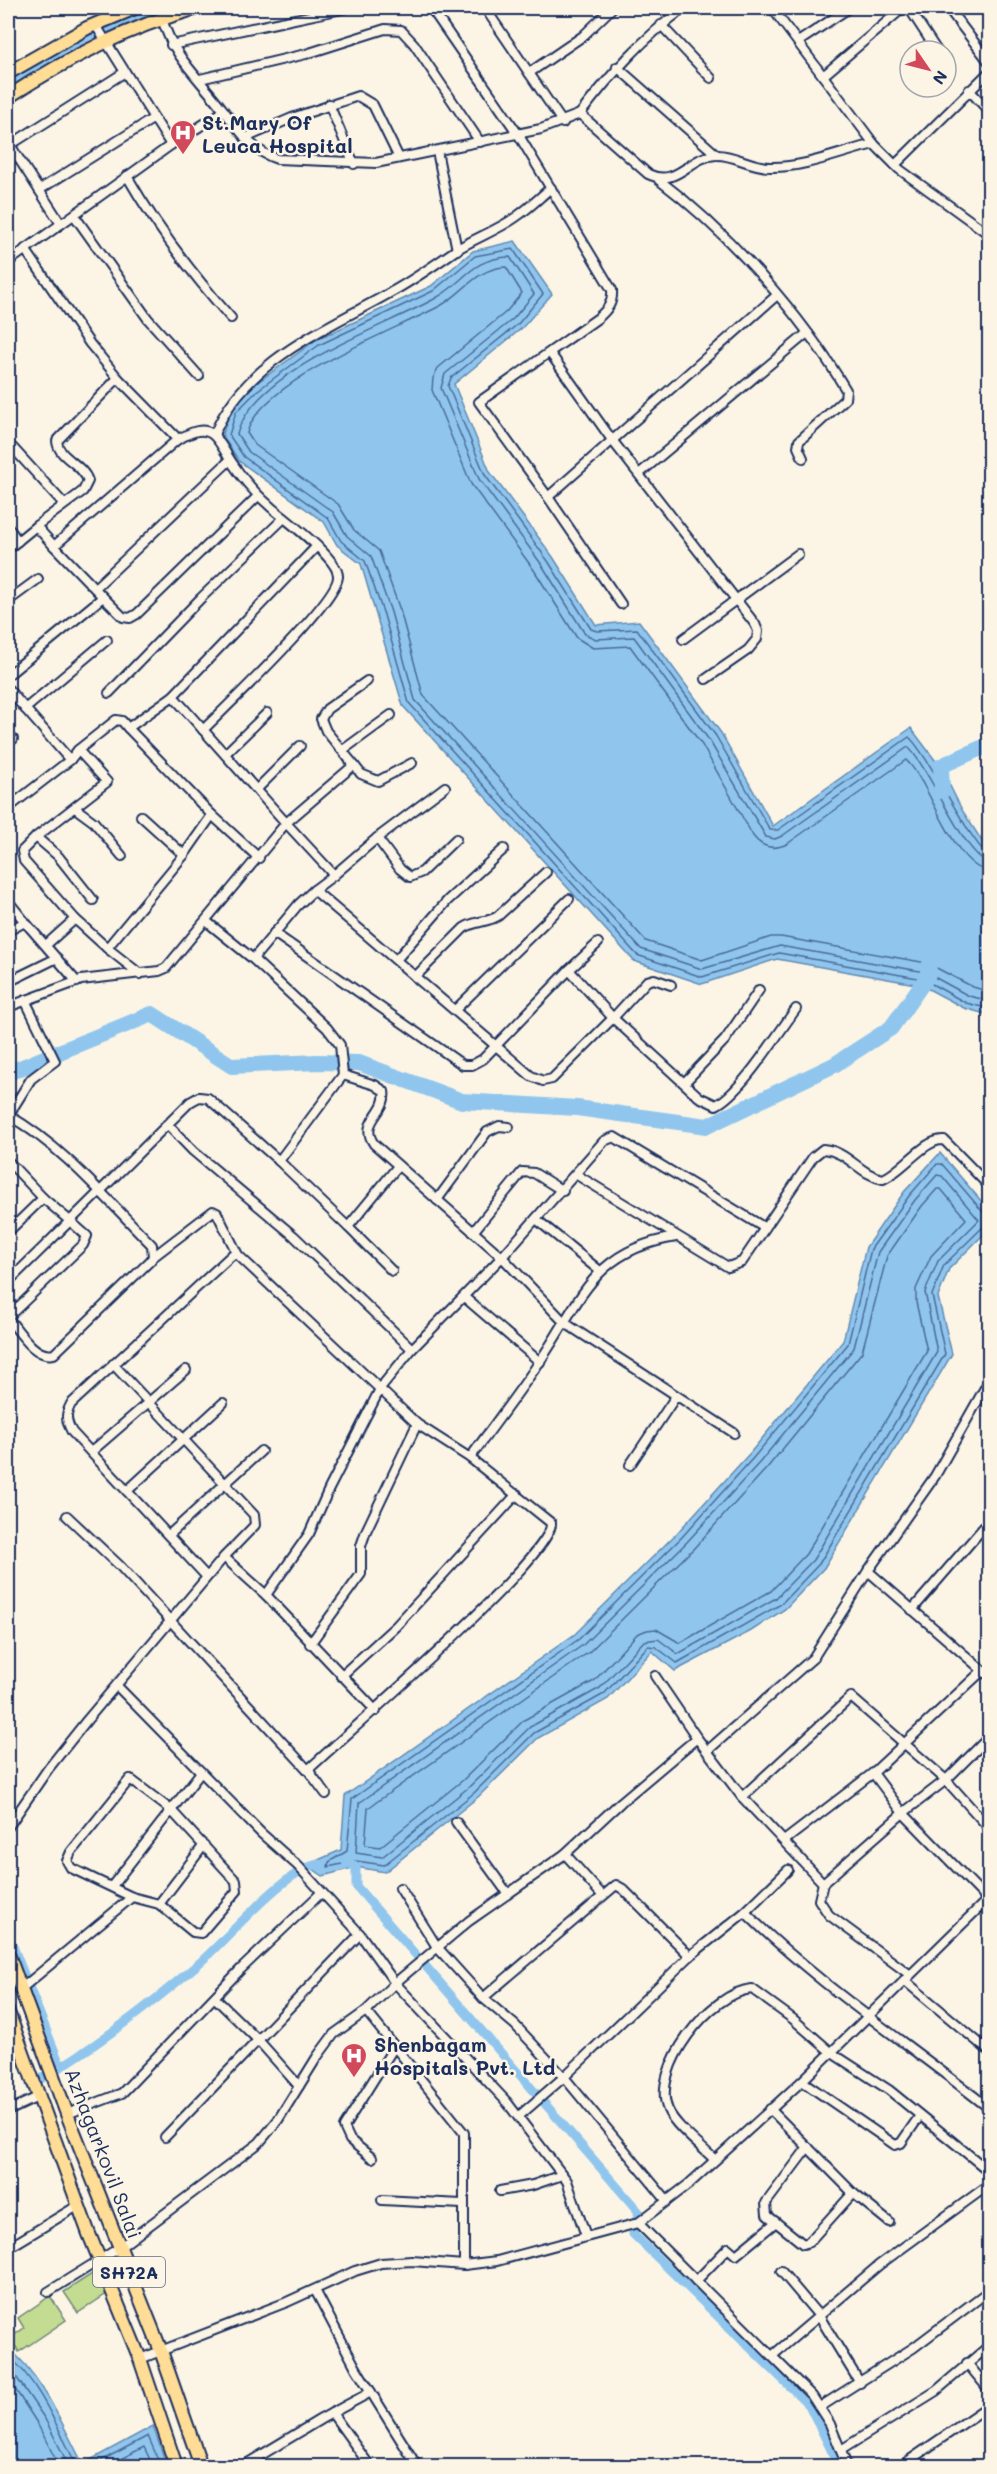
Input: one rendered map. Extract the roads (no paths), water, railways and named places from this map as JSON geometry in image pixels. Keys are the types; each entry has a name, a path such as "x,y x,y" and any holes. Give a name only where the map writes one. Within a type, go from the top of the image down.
{"main road":[{"path":"8,97 52,68 99,32 115,11 135,8"},
{"path":"8,73 99,32 197,8"},
{"name":"Azhagarkovil Salai","path":"8,1954 23,1987 67,2114 161,2351 201,2466"},
{"name":"Azhagarkovil Salai","path":"8,2012 79,2205 140,2359 176,2466"}],"street":[{"path":"171,45 347,8"},
{"path":"431,8 518,134 612,290 613,299 603,314 479,402 548,497 621,604"},
{"path":"485,8 563,123"},
{"path":"529,73 583,36 612,8"},
{"path":"162,18 171,45 188,69 201,79 245,138 257,150 277,159 376,164 563,123 580,114 616,67 661,24 684,8"},
{"path":"772,8 874,144 895,165 944,204 990,236"},
{"path":"798,42 849,8"},
{"path":"823,76 903,8"},
{"path":"909,8 929,39"},
{"path":"948,8 990,63"},
{"path":"661,24 711,78"},
{"path":"201,79 306,54 385,30 401,30 414,44 480,142"},
{"path":"99,32 171,145"},
{"path":"616,67 717,154 748,165 770,167 792,165 874,144"},
{"path":"895,165 990,71"},
{"path":"61,224 9,145 125,72"},
{"path":"969,90 990,112"},
{"path":"245,138 329,104 358,96 366,99 380,117 399,158"},
{"path":"329,104 354,164"},
{"path":"8,262 171,145 224,111"},
{"path":"580,114 648,174 658,179 719,231 776,296 842,385 846,395 839,405 799,441 798,447 802,458"},
{"path":"39,190 154,118"},
{"path":"437,152 457,250"},
{"path":"658,179 667,179 717,154"},
{"path":"127,176 154,223 190,271 231,318"},
{"path":"214,435 222,413 232,399 267,367 315,333 406,284 457,250 516,218 552,188"},
{"path":"74,215 141,310 199,376"},
{"path":"25,249 90,344 118,378 178,439"},
{"path":"548,497 776,296"},
{"path":"639,474 806,334"},
{"path":"550,353 612,440 755,624 757,639 748,650 706,679"},
{"path":"8,549 83,490 88,481 83,471 61,451 57,441 118,378"},
{"path":"54,546 178,439 193,431 206,431 214,435 258,496 317,546 336,569 338,576 332,592 288,644 203,730"},
{"path":"13,448 64,504"},
{"path":"95,588 230,460"},
{"path":"36,526 123,617 130,618 137,614 258,496"},
{"path":"109,693 201,598 284,518"},
{"path":"8,527 18,541"},
{"path":"128,728 173,696 317,546"},
{"path":"683,639 798,554"},
{"path":"8,601 38,579"},
{"path":"8,675 103,597"},
{"path":"25,709 107,640"},
{"path":"368,681 322,714 322,725 361,774 378,781 412,763"},
{"path":"8,689 70,760"},
{"path":"173,696 334,874"},
{"path":"225,754 267,713"},
{"path":"343,750 391,715"},
{"path":"8,808 70,760 78,750 116,720 122,721 212,815 260,858"},
{"path":"257,789 300,746"},
{"path":"78,750 107,782 36,837 22,851 24,861 75,919 140,974"},
{"path":"8,1008 26,999 77,982 140,974 166,968 260,858 286,823 354,765"},
{"path":"253,959 314,890 376,838 445,787"},
{"path":"75,808 94,822 122,856"},
{"path":"107,948 184,855 212,815"},
{"path":"141,816 184,855"},
{"path":"36,837 58,856 93,900"},
{"path":"376,838 400,869 410,877 422,873 456,839"},
{"path":"396,960 448,900 504,849"},
{"path":"415,977 464,928 472,923 492,920 498,916 546,872"},
{"path":"314,890 526,1072 543,1081 552,1079 647,981 654,980 671,985"},
{"path":"455,1010 569,899"},
{"path":"8,901 77,982"},
{"path":"46,945 75,919"},
{"path":"206,921 253,959 327,1029 340,1045 343,1072 279,1161"},
{"path":"8,931 26,922"},
{"path":"274,933 463,1065 472,1065 483,1059 568,970 598,943"},
{"path":"8,982 57,958"},
{"path":"568,970 613,1018 708,1104 716,1105 724,1101 796,1009"},
{"path":"684,1083 725,1040 759,990"},
{"path":"26,999 54,1056 52,1065 25,1087 8,1115 34,1131 65,1155 98,1192 152,1245 153,1257"},
{"path":"343,1072 384,1091 385,1098 369,1128 368,1136 398,1166 502,1257 565,1323 734,1433"},
{"path":"8,1282 190,1102 204,1097 279,1161 392,1271"},
{"path":"167,1124 193,1151 294,1236 412,1349"},
{"path":"437,1200 487,1132 499,1126 509,1127"},
{"path":"266,1595 309,1534 329,1489 381,1387 412,1349 578,1175 604,1141 614,1137 765,1228"},
{"path":"578,1175 718,1263 735,1267 742,1262 813,1157 823,1149 846,1156 872,1176 883,1179 900,1169 929,1144 938,1139 944,1140 990,1186"},
{"path":"8,1161 43,1198 87,1236 87,1241 8,1318 38,1351 48,1355 54,1353 153,1257 213,1211 219,1216 238,1255 381,1387 417,1424 470,1458 548,1518 551,1528 548,1537 461,1630 376,1711 308,1770"},
{"path":"348,1227 398,1166"},
{"path":"473,1232 522,1172 534,1173 563,1191"},
{"path":"8,1232 43,1198"},
{"path":"536,1219 600,1272"},
{"path":"470,1458 540,1362 600,1272 629,1249 647,1241 676,1237"},
{"path":"206,1576 72,1432 67,1423 66,1412 71,1404 224,1260 233,1254 238,1255"},
{"path":"464,1297 540,1362"},
{"path":"8,1827 48,1769 206,1576 256,1520 113,1364"},
{"path":"91,1452 186,1370"},
{"path":"707,1751 813,1658 868,1571 935,1476 990,1379"},
{"path":"630,1466 676,1396"},
{"path":"127,1491 223,1403"},
{"path":"310,1644 361,1574 361,1546 366,1531 417,1424"},
{"path":"169,1535 261,1451"},
{"path":"341,1676 396,1626 517,1494"},
{"path":"67,1516 120,1566 308,1770 326,1794"},
{"path":"912,1610 990,1520"},
{"path":"224,1557 266,1595 376,1711"},
{"path":"868,1571 990,1677"},
{"path":"784,1841 873,1773 903,1742 982,1671"},
{"path":"655,1676 697,1738 742,1797 823,1883"},
{"path":"117,1686 261,1833 297,1866 320,1894 360,1934 395,1983 519,2116 562,2175 571,2192 586,2236"},
{"path":"742,1797 851,1697 946,1780 990,1829"},
{"path":"990,1736 946,1780 903,1813 823,1883 819,1900 829,1915 907,1977 990,2052"},
{"path":"48,2292 119,2248 259,2143 278,2120 334,2034 366,2011 436,1947 565,1854 621,1802 697,1738"},
{"path":"112,1886 201,1772"},
{"path":"140,2359 315,2290 356,2271 381,2264 412,2261 464,2265 518,2257 586,2236 636,2224 667,2201 832,2053 867,2015 988,1898 903,1813 873,1773"},
{"path":"130,1779 171,1810 204,1845 236,1881 237,1891 201,1933 193,1932 159,1904 132,1897 71,1868 68,1861 71,1852 123,1784 130,1779"},
{"path":"456,1822 508,1894"},
{"path":"159,1904 204,1845"},
{"path":"565,1854 602,1894"},
{"path":"519,2116 564,2077 690,1956 745,1912 788,1870"},
{"path":"483,1998 602,1894 616,1885 623,1889 690,1956"},
{"path":"400,1888 436,1947 483,1998 515,2025 564,2077 667,2201"},
{"path":"67,2114 122,2093 241,1969 320,1894"},
{"path":"23,1987 132,1897"},
{"path":"745,1912 776,1943 990,2109"},
{"path":"165,2137 360,1934"},
{"path":"715,2160 672,2118 665,2097 671,2062 678,2047 694,2027 720,2005 744,1990 752,1989 758,1991 832,2053 889,2090 919,2117 990,2172"},
{"path":"215,1998 259,2041 299,2086"},
{"path":"366,2011 462,2128 464,2265"},
{"path":"372,2158 350,2140 344,2127 394,2047"},
{"path":"802,2081 895,2145 900,2143 919,2117"},
{"path":"8,2111 39,2093"},
{"path":"770,2109 853,2193 889,2222"},
{"path":"808,2147 766,2204 767,2215 803,2244 809,2242 853,2193"},
{"path":"500,2191 532,2185 562,2175"},
{"path":"772,2356 879,2265 990,2184"},
{"path":"382,2200 462,2204"},
{"path":"8,2248 79,2205"},
{"path":"696,2281 728,2248 736,2255 776,2222"},
{"path":"636,2224 772,2356 820,2407 847,2466"},
{"path":"781,2271 819,2316 860,2383"},
{"path":"315,2290 371,2392 417,2466"},
{"path":"820,2407 860,2383 952,2320 990,2290"},
{"path":"840,2450 936,2391 990,2345"},
{"path":"967,2363 990,2391"},
{"path":"243,2466 371,2392"},
{"path":"901,2466 990,2405"},
{"path":"332,2413 370,2466"}],"water":[{"path":"515,241 552,294 522,328 454,384 490,472 553,557 596,625 639,621 721,733 773,826 911,728 941,768 962,810 989,852 989,1015 964,1008 921,985 777,959 702,984 634,961 403,706 361,564 337,545 324,522 239,461 222,435 231,409 254,385 316,340 431,286 473,251"},
{"path":"940,1153 989,1210 989,1229 949,1269 938,1297 952,1354 824,1568 785,1609 751,1631 675,1671 652,1651 608,1699 538,1738 478,1797 385,1872 356,1867 323,1876 307,1865 341,1850 345,1796 575,1634 677,1533 750,1453 843,1341 866,1247 904,1192"},
{"path":"8,2348 32,2372 42,2387 83,2464 153,2426 167,2466 8,2466"}],"waterway":[{"path":"8,87 88,36 158,8"},
{"path":"942,791 941,766 981,748 990,748"},
{"path":"8,1073 152,1014 232,1066 317,1062 359,1063 462,1101 577,1108 707,1126 834,1065 891,1028 927,977 929,966"},
{"path":"346,1862 356,1867 356,1886 639,2212 633,2234 809,2405 839,2466"},
{"path":"30,2085 73,2059 138,2013 197,1965 289,1878 319,1864"},
{"path":"8,1934 61,2067"},
{"path":"8,2030 17,2053"}],"place":[{"name":"St.Mary Of Leuca Hospital","path":"183,156"},
{"name":"Shenbagam Hospitals Pvt. Ltd","path":"354,2079"}]}
